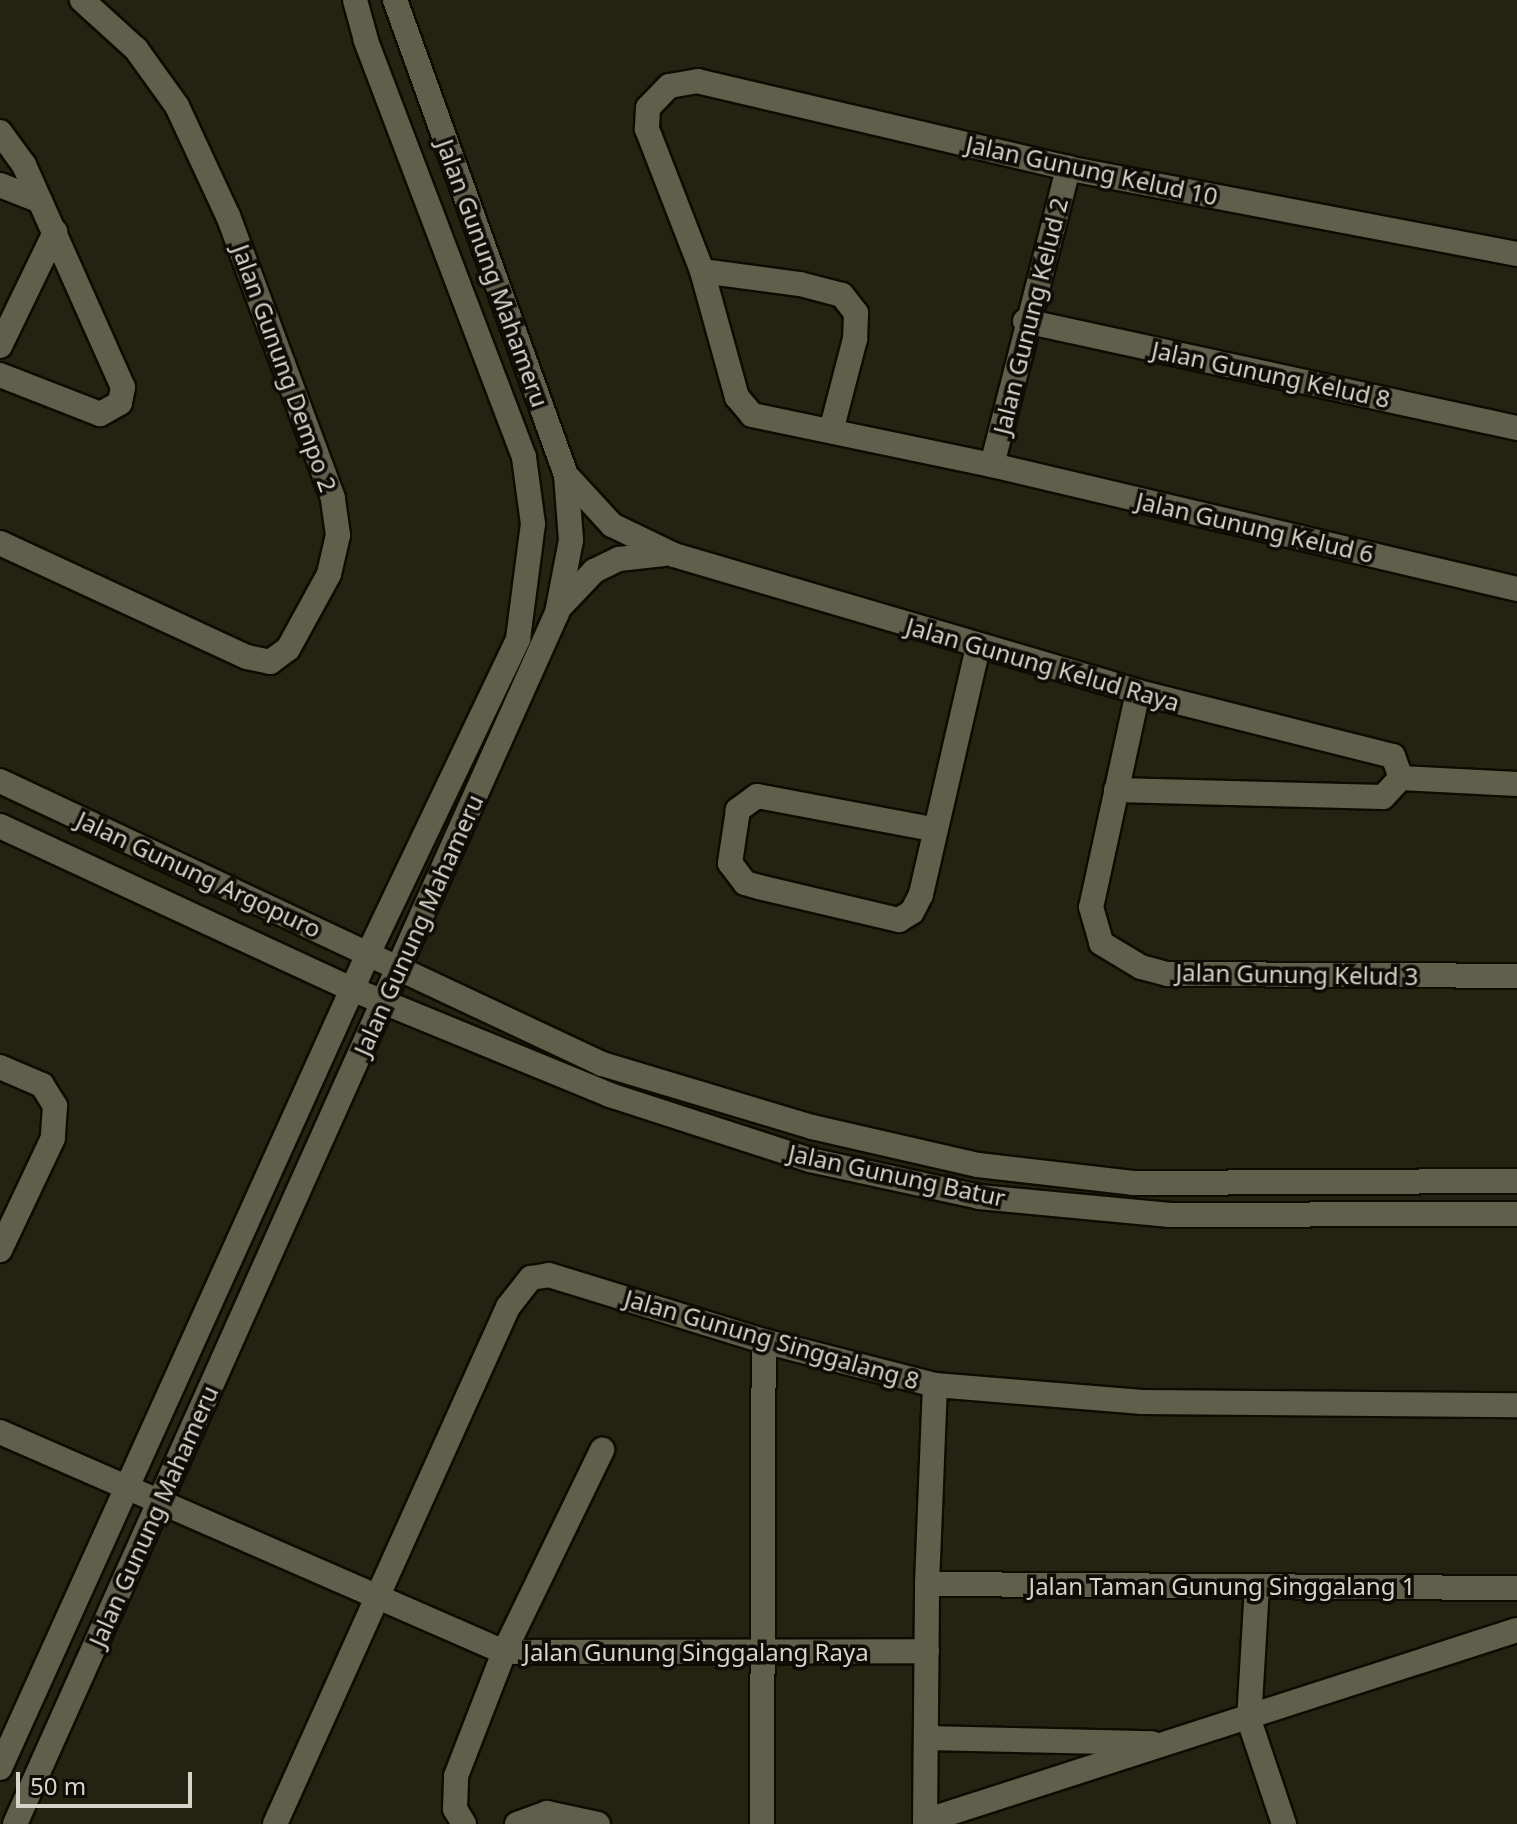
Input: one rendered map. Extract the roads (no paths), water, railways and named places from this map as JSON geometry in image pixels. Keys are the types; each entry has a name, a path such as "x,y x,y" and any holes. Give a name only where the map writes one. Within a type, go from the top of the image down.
{"street":[{"name":"Jalan Gunung Dempo 2","path":"0,543 247,657 270,662 288,649 329,574 338,535 333,498 239,245 177,106 136,49 82,0"},
{"name":"Jalan Gunung Mahameru","path":"0,1768 368,954 510,663 529,561 532,492 524,457 355,0"},
{"name":"Jalan Gunung Mahameru","path":"15,1824 557,613 571,540 566,475 395,0"},
{"name":"Jalan Gunung Kelud 10","path":"669,86 698,81 1068,168 1517,254"},
{"name":"Jalan Gunung Kelud 6","path":"669,86 648,108 647,129 702,271 737,397 752,415 992,465 1517,589"},
{"path":"0,132 24,165 123,387 120,403 100,414 0,375"},
{"name":"Jalan Gunung Kelud 2","path":"992,465 1025,321 1068,168"},
{"path":"0,185 40,201"},
{"path":"0,346 55,232"},
{"path":"444,247 479,234"},
{"path":"702,271 800,284 842,295 856,313 855,339 831,431"},
{"name":"Jalan Gunung Kelud 8","path":"1025,321 1517,428"},
{"name":"Jalan Gunung Kelud Raya","path":"566,475 612,525 674,555 1138,692 1393,756 1401,778"},
{"name":"Jalan Gunung Kelud Raya","path":"557,613 594,571 619,559 674,555"},
{"path":"932,829 757,796 738,810 730,863 745,883 899,920 912,912 921,894 932,829 978,647"},
{"name":"Jalan Gunung Kelud 3","path":"1138,692 1091,907 1101,943 1141,967 1168,974 1517,976"},
{"path":"1116,790 1383,797 1401,778 1517,784"},
{"name":"Jalan Gunung Argopuro","path":"0,781 398,966"},
{"name":"Jalan Gunung Argopuro","path":"0,826 354,990"},
{"name":"Jalan Gunung Batur","path":"398,966 602,1064 812,1127 978,1165 1133,1183 1517,1181"},
{"name":"Jalan Gunung Batur","path":"354,990 610,1095 810,1160 979,1197 1170,1215 1517,1214"},
{"path":"0,1067 42,1085 55,1106 53,1138 0,1250"},
{"name":"Jalan Gunung Singgalang 8","path":"275,1824 508,1307 531,1278 549,1275 764,1341 935,1385 1142,1402 1517,1405"},
{"path":"762,1824 764,1341"},
{"path":"935,1385 927,1584 925,1822 1249,1720 1517,1630"},
{"name":"Jalan Gunung Singgalang Raya","path":"0,1432 504,1652 927,1651"},
{"path":"464,1824 455,1809 456,1776 504,1652 602,1450"},
{"name":"Jalan Taman Gunung Singgalang 1","path":"927,1584 1517,1588"},
{"path":"1257,1586 1249,1720 1284,1824"},
{"path":"926,1738 1171,1744"},
{"path":"517,1824 547,1813 598,1824"}]}
